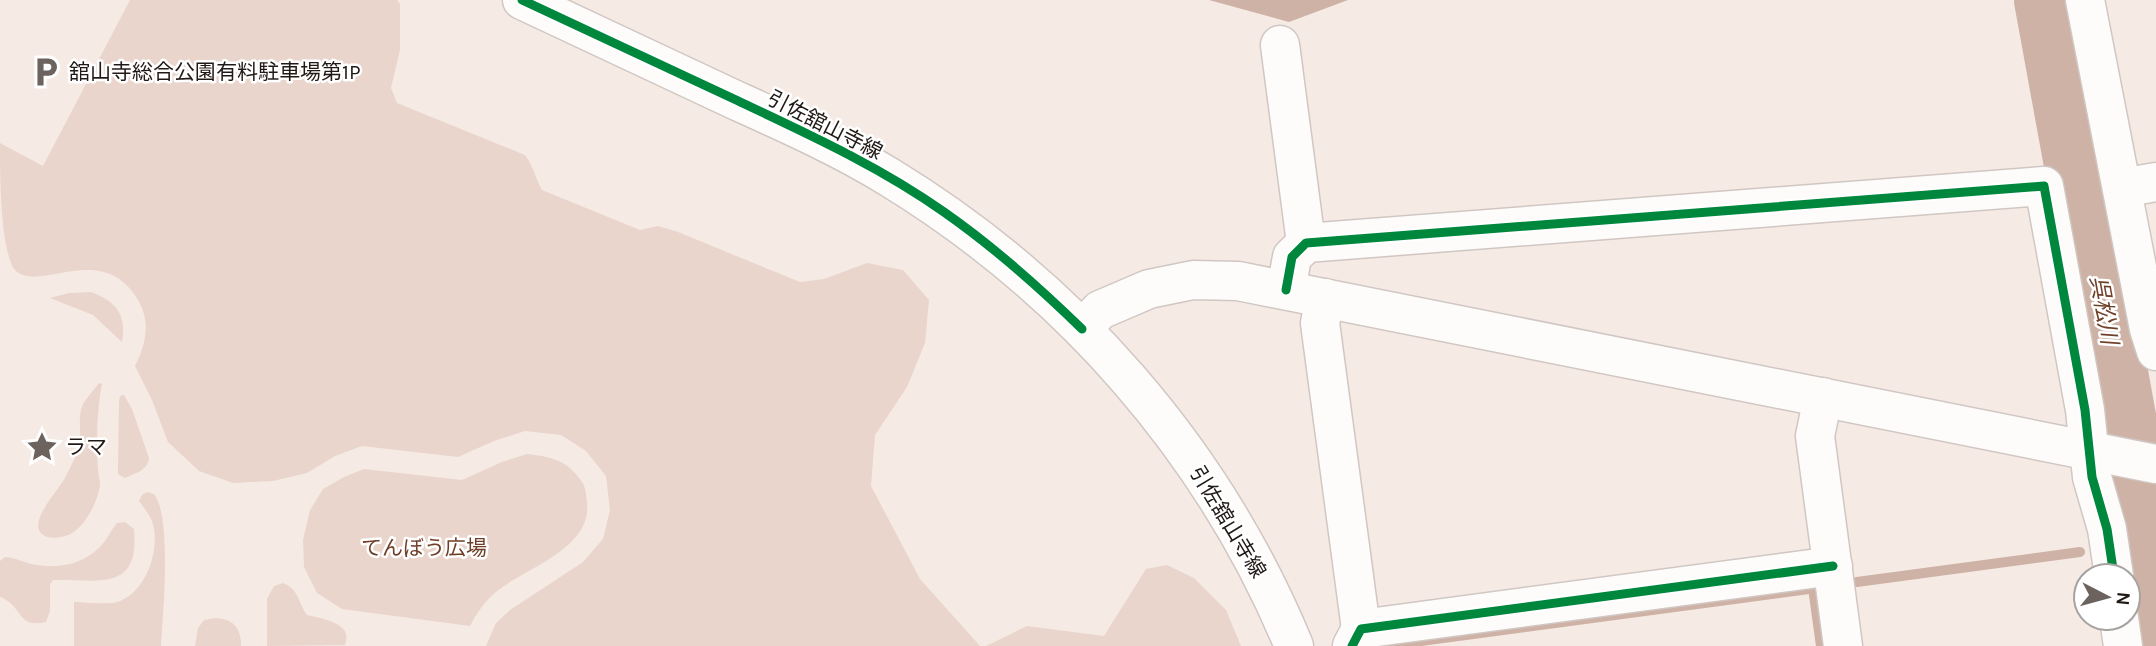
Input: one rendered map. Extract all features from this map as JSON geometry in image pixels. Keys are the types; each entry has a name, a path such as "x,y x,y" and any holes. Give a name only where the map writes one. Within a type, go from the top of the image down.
{"street":[{"name":"引佐舘山寺線","path":"522,0 829,143 887,176 997,251 1082,329 1139,391 1180,443 1218,499 1251,556 1294,646"},
{"path":"2085,0 2139,185 2149,330 2156,351"},
{"path":"1280,45 1306,243"},
{"path":"1286,290 1292,257 1306,243 2044,186 2094,452 2092,477 2107,529 2111,562"},
{"path":"1082,329 1100,310 1149,289 1171,283 1216,279 1238,281 2156,464"},
{"path":"1325,298 1320,323 1356,638 1833,566"},
{"path":"1823,397 1815,436 1843,646"}],"green space":[{"path":"130,0 397,0 400,4 400,50 391,88 397,103 525,155 542,190 640,230 658,226 678,232 800,282 824,279 867,263 903,270 929,300 925,343 907,387 875,435 871,486 920,579 980,646 486,646 496,623 510,610 583,562 603,539 610,510 606,476 586,451 561,435 525,431 458,457 362,446 335,456 307,473 273,481 233,483 199,471 168,442 135,366 146,333 145,316 138,300 123,282 106,273 89,270 38,277 25,276 14,269 9,258 3,227 0,143 43,166"},
{"path":"91,292 107,300 118,310 123,324 122,342 93,315 50,298 69,293"},
{"path":"99,383 102,384 97,437 100,485 96,500 78,529 65,536 45,536 40,532 39,519 77,454 81,409"},
{"path":"124,395 132,409 149,458 144,468 125,478 118,474 119,401 120,396"},
{"name":"てんぼう広場","path":"527,454 559,461 571,469 586,492 586,519 579,533 568,545 492,596 470,626 342,609 317,593 304,567 303,540 310,510 323,489 364,469 462,480"},
{"path":"147,492 154,494 160,506 165,544 161,646 74,646 74,602 117,602 136,590 148,570 155,535 151,518 139,501"},
{"path":"125,522 134,529 134,550 130,564 123,573 100,580 53,580 50,584 50,611 46,622 25,620 8,601 0,597 0,561 5,557 46,566 74,563 91,555 117,523"},
{"path":"1167,565 1194,578 1226,610 1241,646 986,646 1027,626 1104,636 1146,569"},
{"path":"283,583 295,593 307,615 328,620 341,627 347,638 345,645 267,646 267,599 274,586"},
{"path":"215,618 235,625 241,646 195,646 198,628 204,620"}],"shaded area":[{"path":"1209,0 1348,0 1289,22"}],"waterway":[{"name":"呉松川","path":"2047,0 2144,532 2156,621"},
{"path":"2121,547 2146,544"},
{"path":"1857,582 2080,552"},
{"path":"1813,588 1821,646"},
{"path":"1384,646 1816,588"}],"cycle path":[{"path":"522,0 842,151 894,180 981,239 1082,329"},
{"path":"1286,290 1292,257 1306,243 2044,186 2085,410 2092,477 2107,529 2112,562"},
{"path":"1352,646 1361,629 1833,566"}],"place":[{"name":"舘山寺総合公園有料駐車場第1P","path":"46,72"},
{"name":"ラマ","path":"42,447"}]}
